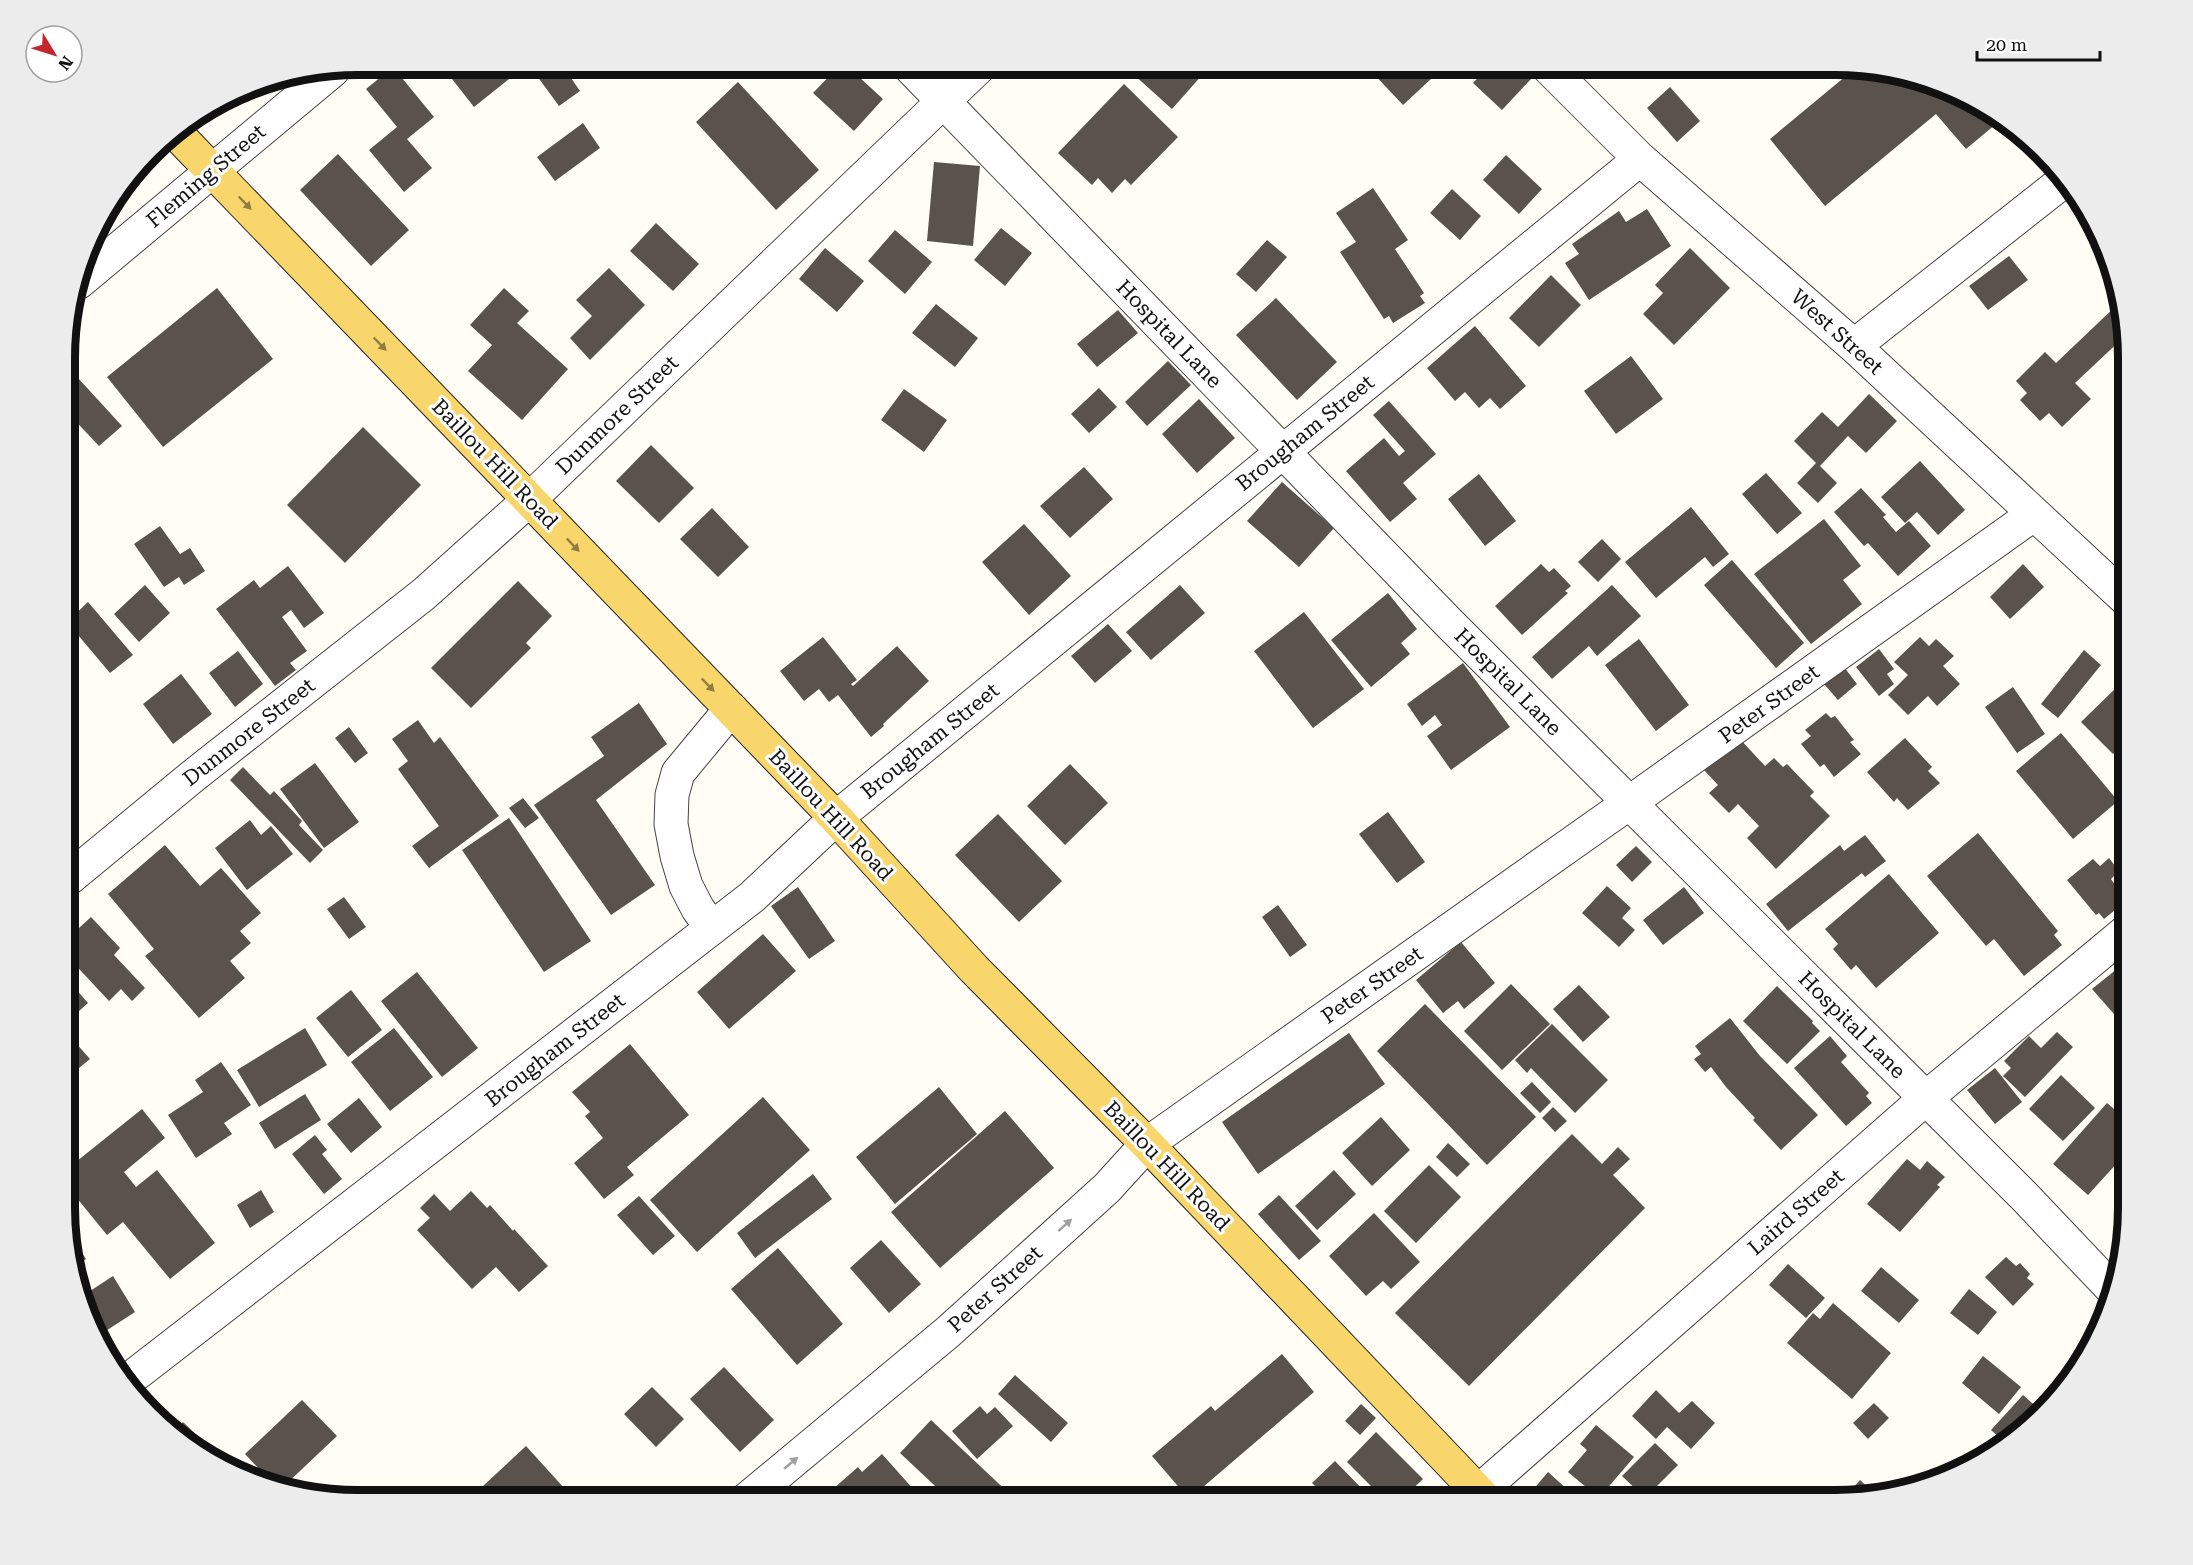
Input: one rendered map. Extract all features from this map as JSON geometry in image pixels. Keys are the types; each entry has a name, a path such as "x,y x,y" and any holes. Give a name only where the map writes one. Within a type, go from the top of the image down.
{"main road":[{"name":"Baillou Hill Road","path":"180,137 836,818 974,969 1147,1144 1471,1490"}],"street":[{"name":"Hospital Lane","path":"917,75 1449,624 2024,1196 2107,1284"},
{"name":"Dunmore Street","path":"75,873 193,776 424,594 530,500 970,75"},
{"name":"West Street","path":"1556,75 1640,159 1854,346 2118,592"},
{"name":"Fleming Street","path":"88,275 324,77"},
{"name":"Brougham Street","path":"132,1378 752,897 836,818 1640,159"},
{"path":"1854,346 2059,185"},
{"name":"Peter Street","path":"758,1490 948,1332 1107,1188 1147,1144 2034,514"},
{"path":"712,928 698,909 686,886 671,824 672,795 678,773 731,710"},
{"name":"Laird Street","path":"1487,1490 1926,1098 2118,938"}],"building":[{"path":"383,75 400,75 434,117 407,139 432,168 404,192 369,150 397,127 366,89"},
{"path":"449,75 514,75 474,107"},
{"path":"536,75 569,75 580,91 559,106"},
{"path":"830,75 857,75 883,99 854,131 813,93"},
{"path":"1134,75 1202,75 1172,109"},
{"path":"1375,75 1435,75 1403,105"},
{"path":"1481,75 1527,75 1531,79 1502,110 1473,83"},
{"path":"1846,76 1890,80 1926,90 1960,104 1995,125 1966,149 1936,114 1825,206 1770,139"},
{"path":"738,82 819,170 776,210 696,122"},
{"path":"1124,84 1178,137 1131,185 1125,179 1112,193 1098,178 1092,185 1058,153"},
{"path":"1670,87 1700,121 1677,142 1647,108"},
{"path":"583,123 600,148 555,181 537,157"},
{"path":"338,154 409,230 371,266 300,190"},
{"path":"1506,155 1542,189 1519,214 1483,180"},
{"path":"934,162 980,166 973,246 927,241"},
{"path":"1373,188 1408,240 1395,249 1424,293 1420,296 1425,303 1393,323 1389,316 1384,319 1340,252 1356,242 1336,213"},
{"path":"1452,189 1481,216 1460,240 1430,213"},
{"path":"1647,209 1671,246 1589,300 1565,263 1579,254 1572,244 1619,211 1626,222"},
{"path":"656,223 699,264 673,291 630,251"},
{"path":"1001,228 1032,253 1005,286 974,260"},
{"path":"895,230 932,262 905,294 868,261"},
{"path":"1267,240 1287,257 1256,292 1236,274"},
{"path":"825,248 864,281 837,312 799,279"},
{"path":"1690,248 1730,288 1674,345 1643,314 1663,293 1655,285"},
{"path":"2009,256 2028,280 1988,310 1969,286"},
{"path":"609,268 645,305 590,360 570,338 592,316 576,300"},
{"path":"1551,275 1581,305 1539,347 1509,318"},
{"path":"217,288 273,359 163,447 107,377"},
{"path":"504,288 529,311 517,323 568,369 522,420 468,371 492,345 470,325"},
{"path":"1276,298 1337,362 1297,400 1236,335"},
{"path":"936,304 978,338 955,367 912,333"},
{"path":"2114,308 2117,343 2075,383 2091,399 2062,427 2049,413 2040,421 2020,400 2027,393 2016,381 2045,352 2056,363"},
{"path":"1118,310 1138,333 1097,367 1077,344"},
{"path":"1475,326 1526,386 1500,409 1490,398 1479,408 1465,392 1455,401 1427,368"},
{"path":"1631,356 1663,399 1616,434 1584,391"},
{"path":"1168,361 1191,385 1147,426 1125,402"},
{"path":"75,375 122,426 99,446 75,420"},
{"path":"1099,388 1117,407 1089,433 1071,414"},
{"path":"904,389 947,420 924,452 881,420"},
{"path":"1869,394 1897,421 1866,453 1848,436 1820,466 1837,483 1818,503 1797,483 1816,463 1794,441 1822,412 1838,427"},
{"path":"1199,399 1235,438 1197,473 1162,434"},
{"path":"1389,401 1436,454 1403,483 1417,499 1390,522 1346,471 1384,438 1399,456 1405,451 1373,415"},
{"path":"363,427 421,485 345,563 287,505"},
{"path":"651,445 694,488 659,523 616,481"},
{"path":"1920,461 1965,510 1938,535 1917,512 1905,523 1881,497"},
{"path":"1084,467 1113,499 1070,538 1040,506"},
{"path":"1766,473 1802,513 1777,534 1742,494"},
{"path":"1479,474 1516,521 1485,546 1448,499"},
{"path":"1282,482 1334,528 1299,567 1247,521"},
{"path":"1861,488 1886,515 1883,517 1896,532 1909,521 1931,546 1898,576 1868,543 1864,546 1834,512"},
{"path":"1691,507 1729,554 1713,567 1705,557 1656,598 1625,562"},
{"path":"712,508 749,547 718,577 680,539"},
{"path":"1824,519 1861,566 1843,580 1862,604 1811,644 1754,574"},
{"path":"1024,524 1071,576 1029,615 982,562"},
{"path":"160,526 180,554 190,548 205,571 184,585 179,577 164,587 134,544"},
{"path":"1602,539 1621,559 1598,582 1578,562"},
{"path":"1732,560 1804,643 1776,668 1704,585"},
{"path":"1541,564 1549,572 1554,568 1571,586 1565,591 1568,593 1522,635 1495,606"},
{"path":"2023,564 2044,587 2010,619 1990,597"},
{"path":"288,566 324,613 304,628 291,610 282,617 307,651 290,663 296,670 275,686 216,609 254,580 260,588"},
{"path":"518,581 552,616 526,643 531,648 471,708 431,668"},
{"path":"145,585 170,613 139,642 114,614"},
{"path":"1180,585 1205,613 1151,660 1126,632"},
{"path":"1612,585 1641,616 1597,656 1589,646 1552,679 1532,657"},
{"path":"1388,593 1417,629 1401,643 1410,654 1371,687 1331,640"},
{"path":"88,602 133,655 110,673 75,631 75,614"},
{"path":"1304,612 1364,689 1313,728 1254,651"},
{"path":"1108,624 1132,651 1095,683 1071,656"},
{"path":"823,637 857,680 851,684 853,686 897,646 929,681 871,737 838,695 829,702 819,689 804,701 780,671"},
{"path":"1920,637 1929,646 1936,639 1954,656 1943,666 1960,684 1937,706 1928,696 1908,715 1888,695 1908,675 1894,662"},
{"path":"1639,639 1689,705 1656,731 1605,665"},
{"path":"1879,649 1894,669 1887,674 1894,684 1879,696 1856,667"},
{"path":"2084,650 2101,665 2058,718 2041,704"},
{"path":"238,651 263,684 235,707 209,673"},
{"path":"1463,663 1510,727 1451,770 1427,736 1442,725 1435,715 1422,726 1407,704"},
{"path":"1844,667 1857,684 1838,700 1824,684"},
{"path":"181,674 212,714 173,744 143,704"},
{"path":"2118,686 2118,749 2113,754 2081,722"},
{"path":"2013,687 2045,734 2017,753 1985,707"},
{"path":"639,703 667,744 596,800 655,885 611,915 534,805 604,756 591,737"},
{"path":"1826,713 1831,718 1835,716 1854,740 1850,742 1861,754 1834,777 1824,764 1820,767 1801,744 1811,736 1805,730"},
{"path":"418,720 434,743 440,737 499,816 429,868 412,846 439,826 398,769 408,761 392,739"},
{"path":"349,727 368,753 355,763 335,738"},
{"path":"2061,733 2118,801 2073,839 2016,771"},
{"path":"1738,737 1765,766 1774,758 1783,767 1787,764 1814,792 1810,796 1830,816 1776,869 1747,838 1759,826 1738,804 1729,813 1709,793 1718,785 1704,770"},
{"path":"1905,738 1932,767 1928,771 1940,783 1908,810 1897,798 1894,802 1867,772"},
{"path":"315,763 359,822 324,848 280,789"},
{"path":"1070,764 1108,803 1065,845 1027,806"},
{"path":"243,767 270,795 274,791 302,821 299,825 323,850 310,863 230,780"},
{"path":"523,798 539,818 525,828 509,808"},
{"path":"1388,812 1425,862 1397,883 1359,834"},
{"path":"998,814 1062,881 1019,922 955,855"},
{"path":"509,818 591,941 544,972 462,850"},
{"path":"250,820 261,835 271,826 293,854 247,890 215,848"},
{"path":"1978,833 2058,931 2054,935 2062,945 2024,976 1994,939 1986,946 1927,876"},
{"path":"1865,835 1886,861 1865,877 1862,873 1788,931 1766,904 1840,845 1844,851"},
{"path":"165,845 200,886 221,868 261,913 240,931 251,943 230,961 245,978 199,1018 145,956 154,949 108,894"},
{"path":"1636,846 1652,862 1632,882 1616,865"},
{"path":"2109,858 2118,870 2111,879 2118,889 2118,908 2104,919 2099,913 2096,915 2067,880 2093,859 2100,866"},
{"path":"1889,874 1939,933 1876,988 1856,965 1851,970 1833,949 1838,944 1825,929"},
{"path":"1607,886 1631,908 1622,918 1635,930 1619,947 1582,913"},
{"path":"798,887 835,941 809,959 771,906"},
{"path":"1684,887 1704,913 1663,945 1643,920"},
{"path":"344,897 366,927 349,939 327,909"},
{"path":"1278,905 1307,945 1290,957 1262,917"},
{"path":"91,917 120,948 114,955 145,988 132,1001 121,989 109,1001 75,965 75,932"},
{"path":"763,934 796,971 729,1029 697,992"},
{"path":"1461,942 1495,983 1464,1009 1458,1001 1443,1013 1416,980"},
{"path":"2118,968 2118,1019 2092,989"},
{"path":"417,972 478,1048 442,1077 381,1001"},
{"path":"1511,984 1550,1024 1502,1070 1464,1031"},
{"path":"1579,985 1610,1017 1583,1042 1553,1009"},
{"path":"1777,986 1813,1021 1812,1023 1820,1031 1787,1064 1743,1021"},
{"path":"75,988 88,1003 75,1015"},
{"path":"351,990 382,1030 348,1057 316,1018"},
{"path":"1425,1004 1536,1117 1487,1165 1377,1051"},
{"path":"1730,1018 1760,1056 1818,1115 1781,1150 1753,1120 1755,1118 1711,1067 1705,1072 1694,1059 1701,1054 1695,1046"},
{"path":"1552,1024 1608,1080 1575,1113 1531,1068 1527,1073 1515,1060"},
{"path":"305,1028 327,1065 259,1107 237,1070"},
{"path":"394,1028 433,1077 390,1111 351,1062"},
{"path":"2057,1032 2073,1047 2025,1097 2003,1076 2011,1068 2004,1061 2029,1036 2041,1048"},
{"path":"1349,1033 1385,1084 1258,1174 1222,1122"},
{"path":"1830,1036 1847,1056 1841,1062 1869,1093 1866,1096 1872,1103 1846,1126 1794,1068"},
{"path":"75,1042 90,1059 75,1071"},
{"path":"630,1044 689,1115 627,1167 634,1175 604,1199 574,1163 603,1138 585,1116 590,1112 572,1092"},
{"path":"221,1062 251,1105 224,1123 232,1134 196,1158 168,1115 203,1092 195,1080"},
{"path":"1995,1068 2022,1102 1995,1124 1967,1090"},
{"path":"2061,1075 2095,1108 2063,1141 2029,1109"},
{"path":"1532,1082 1551,1102 1540,1113 1520,1093"},
{"path":"939,1087 977,1134 895,1204 856,1157"},
{"path":"305,1094 321,1120 275,1149 259,1123"},
{"path":"763,1097 810,1150 697,1252 650,1200"},
{"path":"359,1098 382,1127 351,1153 327,1124"},
{"path":"2107,1103 2118,1112 2118,1162 2088,1195 2053,1164"},
{"path":"1553,1107 1567,1121 1555,1132 1542,1118"},
{"path":"142,1109 165,1138 124,1172 136,1187 157,1170 215,1243 170,1279 123,1222 107,1235 75,1196 75,1163"},
{"path":"1005,1111 1054,1168 940,1268 891,1212"},
{"path":"1381,1117 1410,1150 1372,1186 1342,1153"},
{"path":"1572,1134 1602,1164 1618,1147 1630,1159 1613,1175 1645,1208 1469,1386 1395,1313"},
{"path":"315,1135 327,1150 322,1154 342,1179 324,1194 292,1154"},
{"path":"1448,1143 1470,1164 1457,1177 1436,1157"},
{"path":"1907,1159 1920,1170 1927,1161 1945,1177 1937,1185 1940,1187 1900,1232 1867,1204"},
{"path":"1429,1165 1461,1197 1416,1243 1384,1211"},
{"path":"1334,1170 1356,1194 1317,1230 1295,1206"},
{"path":"813,1174 832,1199 755,1258 737,1233"},
{"path":"261,1190 274,1212 250,1228 237,1205"},
{"path":"471,1191 487,1208 490,1205 548,1266 519,1292 496,1267 472,1289 417,1230 430,1218 420,1208 434,1194 450,1211"},
{"path":"1279,1195 1321,1241 1299,1260 1258,1214"},
{"path":"639,1196 675,1236 653,1255 617,1215"},
{"path":"1374,1213 1420,1262 1391,1289 1383,1281 1366,1296 1329,1256"},
{"path":"881,1240 921,1284 889,1313 850,1268"},
{"path":"77,1245 86,1259 80,1263"},
{"path":"778,1248 843,1324 797,1365 731,1289"},
{"path":"2006,1257 2016,1266 2020,1263 2030,1274 2027,1278 2034,1284 2013,1306 1985,1277"},
{"path":"1788,1264 1825,1298 1806,1318 1769,1285"},
{"path":"1881,1267 1919,1300 1899,1323 1861,1291"},
{"path":"113,1276 135,1312 104,1332 88,1292"},
{"path":"1969,1289 1997,1312 1978,1335 1950,1313"},
{"path":"1833,1303 1891,1353 1852,1399 1787,1343 1813,1313 1820,1319"},
{"path":"1282,1354 1314,1392 1200,1490 1181,1490 1152,1456 1211,1406 1215,1411"},
{"path":"1983,1356 2021,1387 1999,1414 1962,1383"},
{"path":"724,1367 774,1420 740,1452 690,1399"},
{"path":"1015,1375 1068,1423 1051,1442 998,1394"},
{"path":"652,1387 684,1419 656,1447 624,1414"},
{"path":"1656,1390 1679,1413 1692,1401 1715,1423 1691,1449 1667,1427 1656,1439 1632,1416"},
{"path":"2023,1395 2036,1406 1999,1437 1991,1430"},
{"path":"302,1400 337,1436 289,1481 263,1473 245,1454"},
{"path":"1874,1403 1889,1418 1868,1439 1853,1423"},
{"path":"1361,1404 1376,1418 1360,1435 1345,1421"},
{"path":"980,1406 987,1414 995,1407 1013,1426 977,1459 952,1431"},
{"path":"931,1420 1006,1490 939,1490 900,1453"},
{"path":"183,1422 211,1448 186,1432 179,1426"},
{"path":"1596,1425 1634,1457 1606,1490 1589,1490 1568,1472 1587,1450 1580,1444"},
{"path":"1376,1432 1423,1479 1411,1490 1375,1490 1347,1462"},
{"path":"1655,1443 1678,1465 1653,1490 1637,1490 1622,1476"},
{"path":"526,1446 566,1490 487,1490 483,1486"},
{"path":"882,1454 914,1490 833,1489 858,1467 862,1472"},
{"path":"1335,1461 1363,1490 1319,1490 1312,1483"},
{"path":"1548,1472 1568,1490 1533,1490"},
{"path":"1860,1480 1869,1488 1854,1489 1852,1489"}]}
